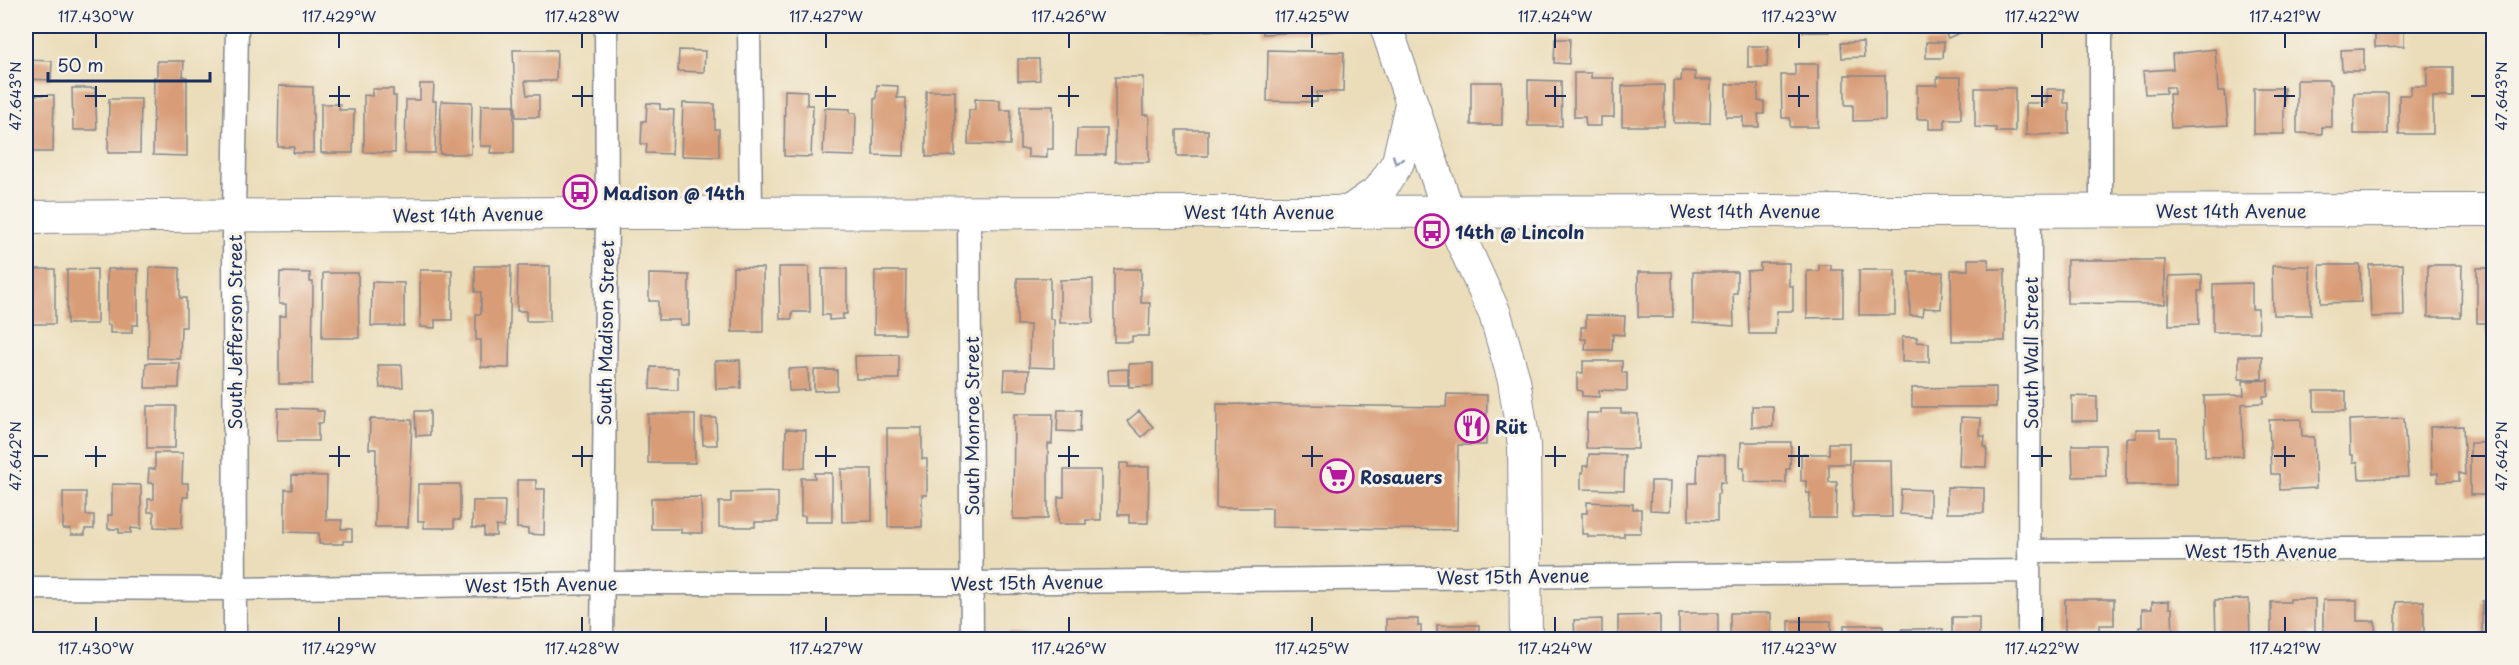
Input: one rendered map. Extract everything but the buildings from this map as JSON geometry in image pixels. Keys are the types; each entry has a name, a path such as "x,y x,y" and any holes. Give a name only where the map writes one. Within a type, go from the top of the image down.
{"street":[{"name":"South Jefferson Street","path":"235,639 234,216 237,26"},
{"name":"South Madison Street","path":"602,639 607,213 606,26"},
{"path":"749,26 751,214"},
{"path":"1386,26 1448,211 1495,314 1514,380 1524,445 1526,639"},
{"path":"2101,26 2101,210"},
{"path":"1350,211 1380,190 1398,162 1411,104"},
{"name":"South Wall Street","path":"2029,639 2030,210"},
{"name":"West 14th Avenue","path":"26,217 607,213 2493,210"},
{"name":"South Monroe Street","path":"969,212 972,639"},
{"name":"West 15th Avenue","path":"26,588 234,589 602,583 972,583 1526,576 2493,548"}],"place":[{"name":"Madison @ 14th","path":"580,192"},
{"name":"14th @ Lincoln","path":"1432,231"},
{"name":"Rüt","path":"1472,426"},
{"name":"Rosauers","path":"1337,476"}]}
